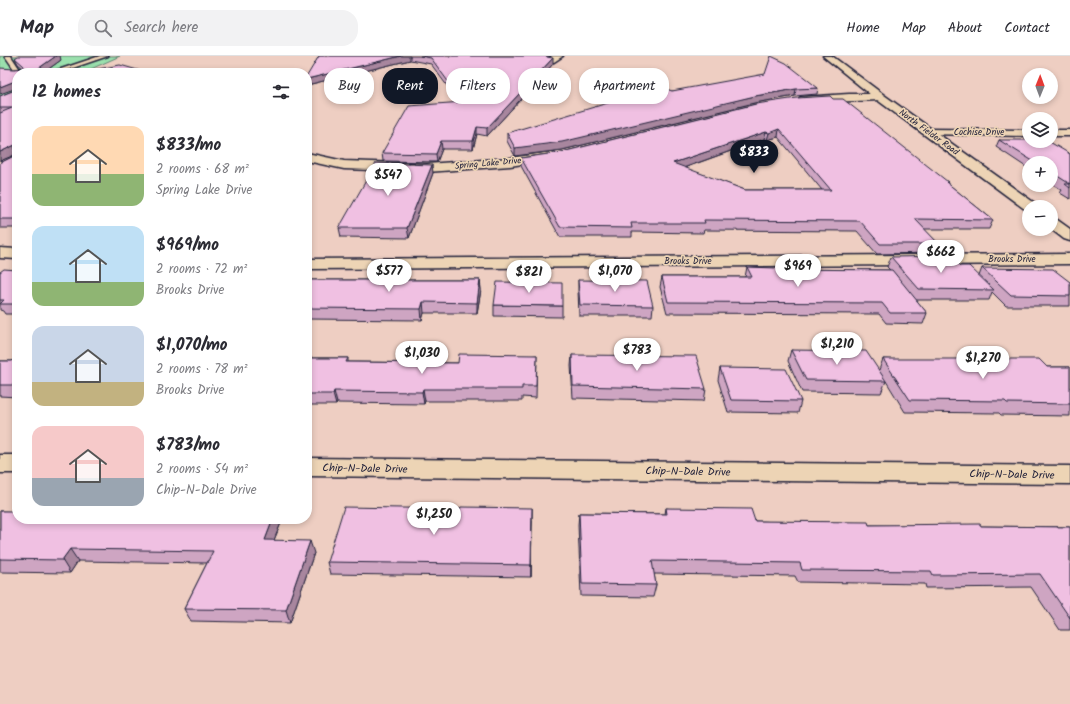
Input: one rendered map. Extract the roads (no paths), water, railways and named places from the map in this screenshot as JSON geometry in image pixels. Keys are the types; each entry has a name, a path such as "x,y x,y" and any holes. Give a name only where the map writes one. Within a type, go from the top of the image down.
{"street":[{"path":"551,60 559,56"},
{"name":"North Fielder Road","path":"827,56 880,97 1022,200"},
{"path":"6,70 12,71"},
{"path":"788,101 849,97 880,97"},
{"name":"Cochise Drive","path":"930,132 1022,133"},
{"path":"1058,133 1070,133"},
{"name":"Spring Lake Drive","path":"312,158 344,165 427,168 510,162 562,155"},
{"path":"1058,227 1070,236"},
{"path":"0,253 12,254"},
{"name":"Brooks Drive","path":"312,264 1070,259"},
{"path":"0,464 12,464"},
{"name":"Chip-N-Dale Drive","path":"312,467 1070,475"}],"lane":[{"path":"0,58 8,56 17,68"},
{"path":"68,68 105,56"}]}
